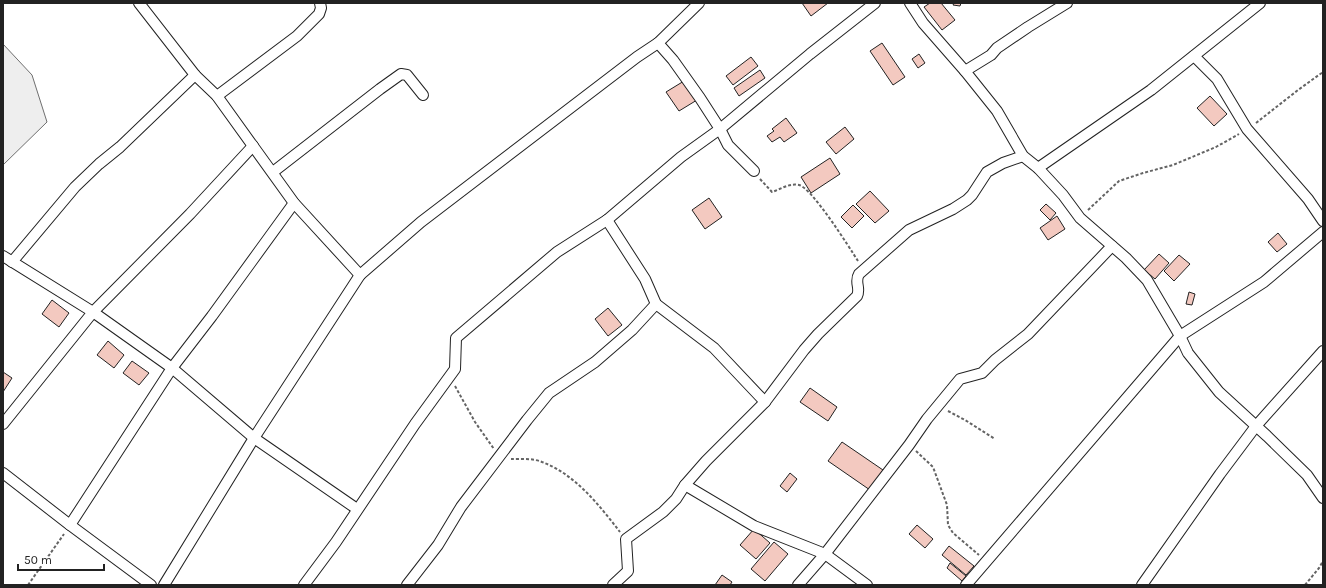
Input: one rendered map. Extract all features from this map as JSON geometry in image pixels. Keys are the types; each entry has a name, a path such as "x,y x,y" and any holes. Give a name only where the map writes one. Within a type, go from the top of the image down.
{"street":[{"path":"139,3 195,76 217,96 294,203 360,275"},
{"path":"217,96 297,36 321,11 320,3"},
{"path":"164,585 254,438 360,275 421,222 658,43 699,3"},
{"path":"304,585 336,542 414,424 455,370 456,338 557,252 606,220 681,157 720,129 810,54 876,3"},
{"path":"910,3 924,23 997,111 1023,156 1038,168 1063,194 1080,218 1137,268 1147,280 1180,336 1188,353 1219,392 1307,476 1323,498"},
{"path":"965,71 991,55 997,48 1028,27 1067,3"},
{"path":"1038,168 1126,107 1194,56 1260,3"},
{"path":"658,43 672,60 720,129 728,145 754,171"},
{"path":"1194,56 1217,79 1247,129 1308,199 1323,220"},
{"path":"273,172 401,74 407,75 419,88 423,95"},
{"path":"12,262 75,187 195,76"},
{"path":"3,424 93,312 190,214 253,146"},
{"path":"613,585 628,571 626,539 662,512 676,499 685,485 706,461 765,402 804,350 818,334 857,296 859,289 856,280 857,276 909,230 953,209 967,200 988,172 1003,163 1023,156"},
{"path":"70,525 172,368 212,316 294,203"},
{"path":"606,220 645,279 656,304 714,348 765,402"},
{"path":"966,585 1180,336 1264,282 1323,232"},
{"path":"798,585 825,554 938,405 960,379 982,373 995,360 1028,334 1112,246"},
{"path":"3,256 93,312 172,368 254,438 357,509"},
{"path":"407,585 438,545 461,507 549,393 595,362 632,330 656,304"},
{"path":"1142,585 1215,480 1256,426 1323,351"},
{"path":"3,473 151,585"},
{"path":"685,485 754,526 825,554 867,585"}],"path":[{"path":"1080,218 1119,181 1173,165 1216,147 1247,129 1323,72"},
{"path":"754,171 772,192 791,185 801,185 812,195 864,270"},
{"path":"454,386 475,422 499,458 540,461 560,470 581,487 600,506 626,539"},
{"path":"938,405 995,438"},
{"path":"909,445 933,467 947,505 948,525 953,533 986,561"},
{"path":"28,585 70,525"},
{"path":"1305,585 1323,561"}],"shaded area":[{"path":"3,44 32,75 47,122 3,165"}],"building":[{"path":"802,3 828,3 811,16"},
{"path":"930,3 941,3 955,20 942,30 924,7"},
{"path":"954,3 961,3 960,6 953,5"},
{"path":"882,43 905,77 893,85 870,51"},
{"path":"919,54 925,63 918,68 912,59"},
{"path":"751,57 758,66 733,85 726,76"},
{"path":"760,70 765,78 739,96 734,88"},
{"path":"684,81 697,100 679,111 666,92"},
{"path":"1210,96 1227,114 1214,126 1197,108"},
{"path":"786,118 797,133 784,142 780,137 772,142 767,136 774,131 772,129"},
{"path":"845,127 854,139 836,154 826,142"},
{"path":"830,158 840,174 811,193 801,177"},
{"path":"870,191 889,211 875,223 856,204"},
{"path":"709,198 722,217 705,229 692,210"},
{"path":"1046,204 1056,213 1050,220 1040,210"},
{"path":"853,205 864,216 852,228 841,217"},
{"path":"1057,216 1065,229 1048,240 1040,228"},
{"path":"1278,233 1287,244 1277,252 1268,242"},
{"path":"1159,254 1169,263 1155,279 1144,270"},
{"path":"1179,255 1190,264 1174,281 1164,271"},
{"path":"1189,292 1195,294 1192,305 1186,304"},
{"path":"52,300 69,313 59,327 42,314"},
{"path":"608,308 622,325 608,336 595,319"},
{"path":"108,341 124,355 114,368 97,355"},
{"path":"132,361 149,373 139,385 123,373"},
{"path":"3,372 12,378 3,392"},
{"path":"810,388 837,407 828,421 800,402"},
{"path":"842,442 883,470 870,490 828,461"},
{"path":"790,473 797,479 787,492 780,486"},
{"path":"917,525 933,539 925,548 909,534"},
{"path":"754,529 770,543 756,559 740,545"},
{"path":"774,542 788,554 765,581 751,569"},
{"path":"949,546 974,566 966,575 942,555"},
{"path":"950,563 966,576 962,581 947,568"},
{"path":"722,575 732,582 730,585 715,585"}]}
